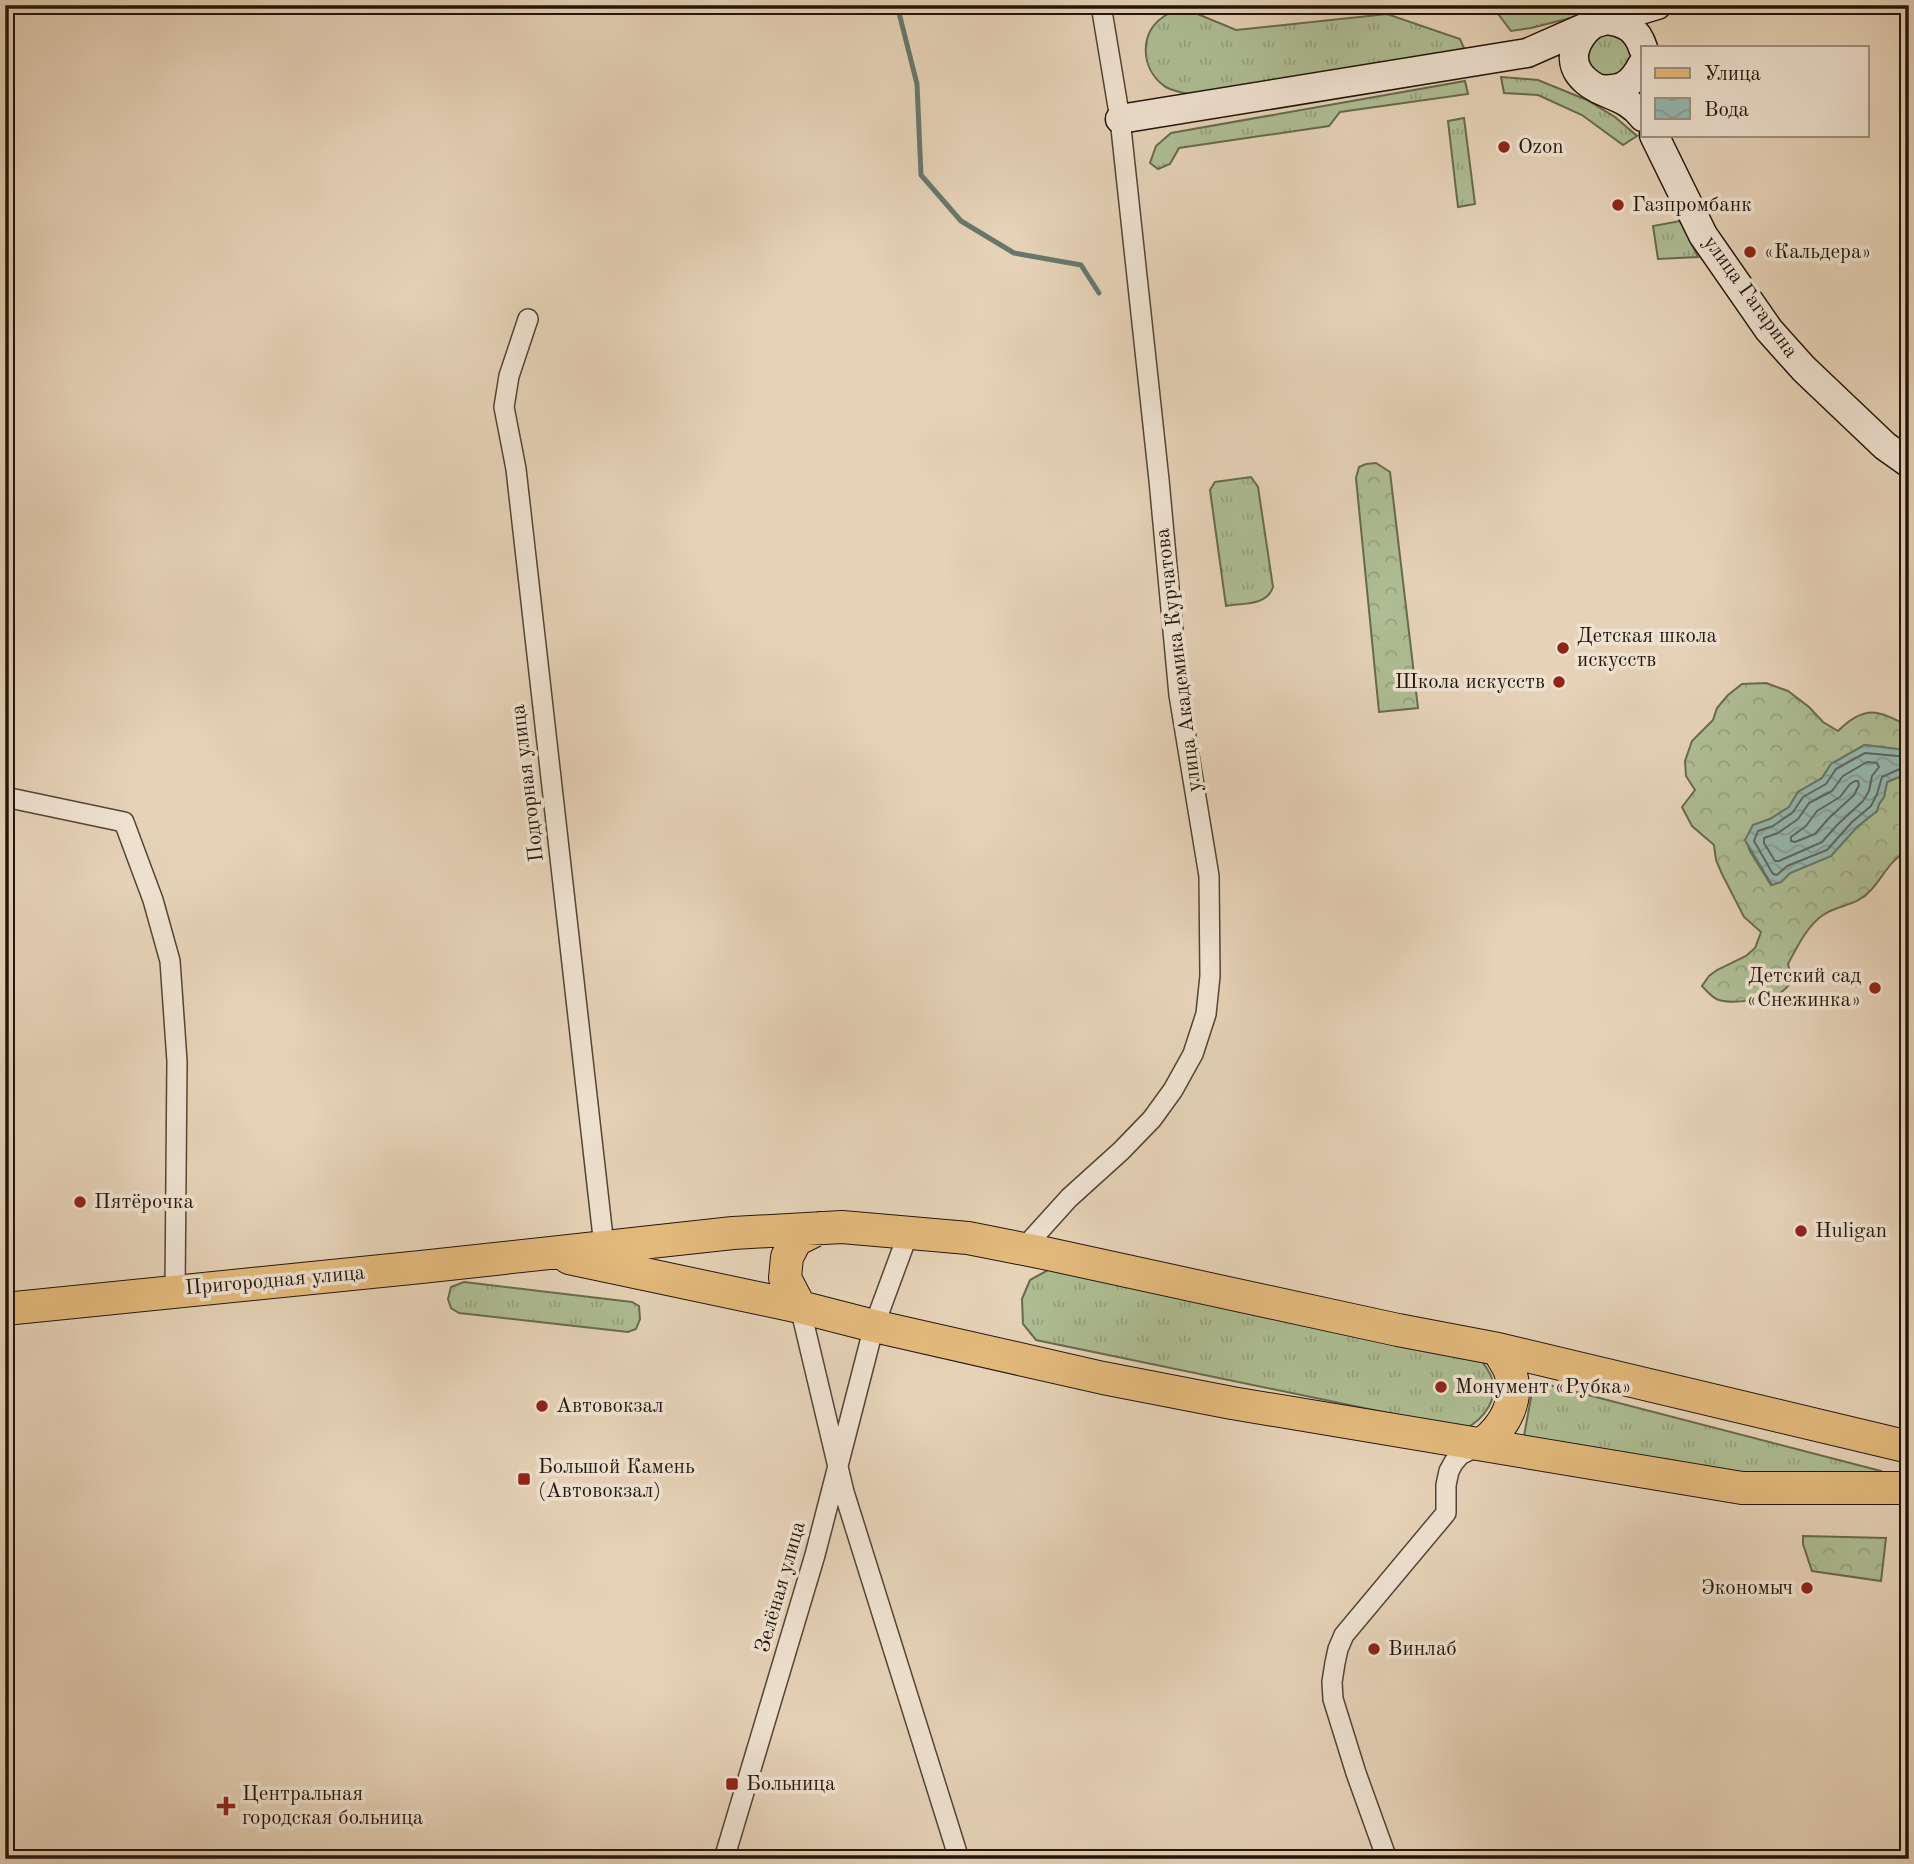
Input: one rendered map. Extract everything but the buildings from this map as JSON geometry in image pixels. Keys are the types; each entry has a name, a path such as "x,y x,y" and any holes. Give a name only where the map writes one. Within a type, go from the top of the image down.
{"main road":[{"name":"Пригородная улица","path":"5,1309 733,1233 842,1227 968,1238 1023,1249 1498,1349 1909,1447"},
{"path":"800,1307 785,1278 787,1257 796,1240 820,1228"},
{"path":"544,1253 800,1307 1103,1378 1232,1403 1742,1488 1909,1488"},
{"path":"1482,1444 1499,1430 1513,1396 1510,1371 1498,1349"}],"street":[{"name":"улица Академика Курчатова","path":"1023,1249 1069,1198 1136,1135 1173,1090 1193,1054 1203,1024 1210,976 1209,876 1179,695 1120,119 1101,5"},
{"path":"1120,119 1527,53 1599,22 1657,5"},
{"path":"1646,46 1672,5"},
{"path":"1641,68 1636,77 1625,86 1612,90 1592,85 1578,71 1574,58 1575,44 1582,33 1599,22 1620,22 1632,28 1644,46"},
{"path":"1527,53 1618,96 1641,114"},
{"path":"1641,78 1641,100"},
{"name":"улица Гагарина","path":"1654,136 1703,235 1769,330 1804,369 1885,446 1909,463"},
{"name":"Подгорная улица","path":"528,319 509,376 504,407 516,470 604,1246"},
{"path":"5,797 124,822 153,900 170,961 177,1061 175,1291"},
{"name":"Зелёная улица","path":"724,1859 815,1555 874,1326 908,1234"},
{"path":"800,1307 837,1468 959,1859"},
{"path":"1387,1859 1333,1699 1332,1682 1338,1649 1344,1635 1446,1513 1446,1485 1454,1462 1460,1455 1482,1444"}],"green space":[{"path":"1495,5 1605,5 1598,11 1511,31 1496,11"},
{"path":"1183,8 1236,30 1387,14 1460,39 1466,53 1189,94 1168,89 1156,78 1150,70 1146,51 1150,32 1155,24"},
{"path":"1616,32 1633,53 1632,62 1620,76 1602,78 1587,66 1586,48 1590,39"},
{"path":"1501,77 1538,80 1587,100 1615,117 1637,136 1623,145 1582,115 1538,95 1504,93"},
{"path":"1465,81 1468,94 1340,112 1329,126 1179,148 1170,164 1158,169 1150,163 1156,146 1171,133"},
{"path":"1464,118 1475,204 1458,207 1448,121"},
{"path":"1680,221 1698,257 1658,259 1653,226"},
{"path":"1376,463 1390,472 1418,708 1379,712 1356,478 1359,467"},
{"path":"1251,477 1258,487 1273,587 1266,598 1260,601 1226,606 1210,490 1215,482"},
{"path":"1766,683 1788,691 1823,722 1838,731 1856,717 1872,712 1889,716 1909,727 1909,752 1864,745 1831,764 1822,778 1798,792 1789,807 1770,819 1753,825 1746,840 1771,885 1781,882 1790,873 1831,856 1857,827 1877,811 1887,782 1909,773 1909,850 1892,863 1865,896 1829,911 1812,925 1788,964 1792,981 1784,990 1759,999 1725,1001 1714,998 1702,986 1717,970 1746,956 1755,948 1761,932 1744,917 1716,860 1714,845 1692,826 1682,807 1695,790 1686,776 1685,761 1692,741 1713,720 1717,708 1728,695 1742,684"},
{"path":"1050,1269 1482,1361 1493,1384 1492,1400 1484,1414 1465,1429 1036,1340 1023,1324 1022,1299 1030,1280"},
{"path":"464,1282 632,1302 639,1306 640,1319 636,1329 628,1332 459,1313 451,1308 448,1299 451,1287"},
{"path":"1534,1381 1881,1471 1879,1480 1750,1484 1522,1447"},
{"path":"1803,1536 1886,1538 1881,1581 1812,1571"}],"water":[{"path":"1865,745 1909,752 1909,773 1887,782 1877,811 1857,827 1831,856 1790,873 1781,882 1772,885 1745,840 1753,825 1770,819 1789,807 1798,792 1822,778 1831,764"}],"waterway":[{"path":"897,5 917,84 921,175 961,221 1014,253 1081,265 1099,293"}],"place":[{"name":"Ozon","path":"1504,147"},
{"name":"Газпромбанк","path":"1618,205"},
{"name":"«Кальдера»","path":"1750,252"},
{"name":"Детская школа искусств","path":"1563,648"},
{"name":"Школа искусств","path":"1559,682"},
{"name":"Детский сад «Снежинка»","path":"1875,988"},
{"name":"Пятёрочка","path":"80,1202"},
{"name":"Huligan","path":"1801,1231"},
{"name":"Монумент «Рубка»","path":"1441,1387"},
{"name":"Автовокзал","path":"542,1406"},
{"name":"Большой Камень (Автовокзал)","path":"524,1479"},
{"name":"Экономыч","path":"1807,1588"},
{"name":"Винлаб","path":"1374,1649"},
{"name":"Больница","path":"732,1784"},
{"name":"Центральная городская больница","path":"226,1806"}]}
